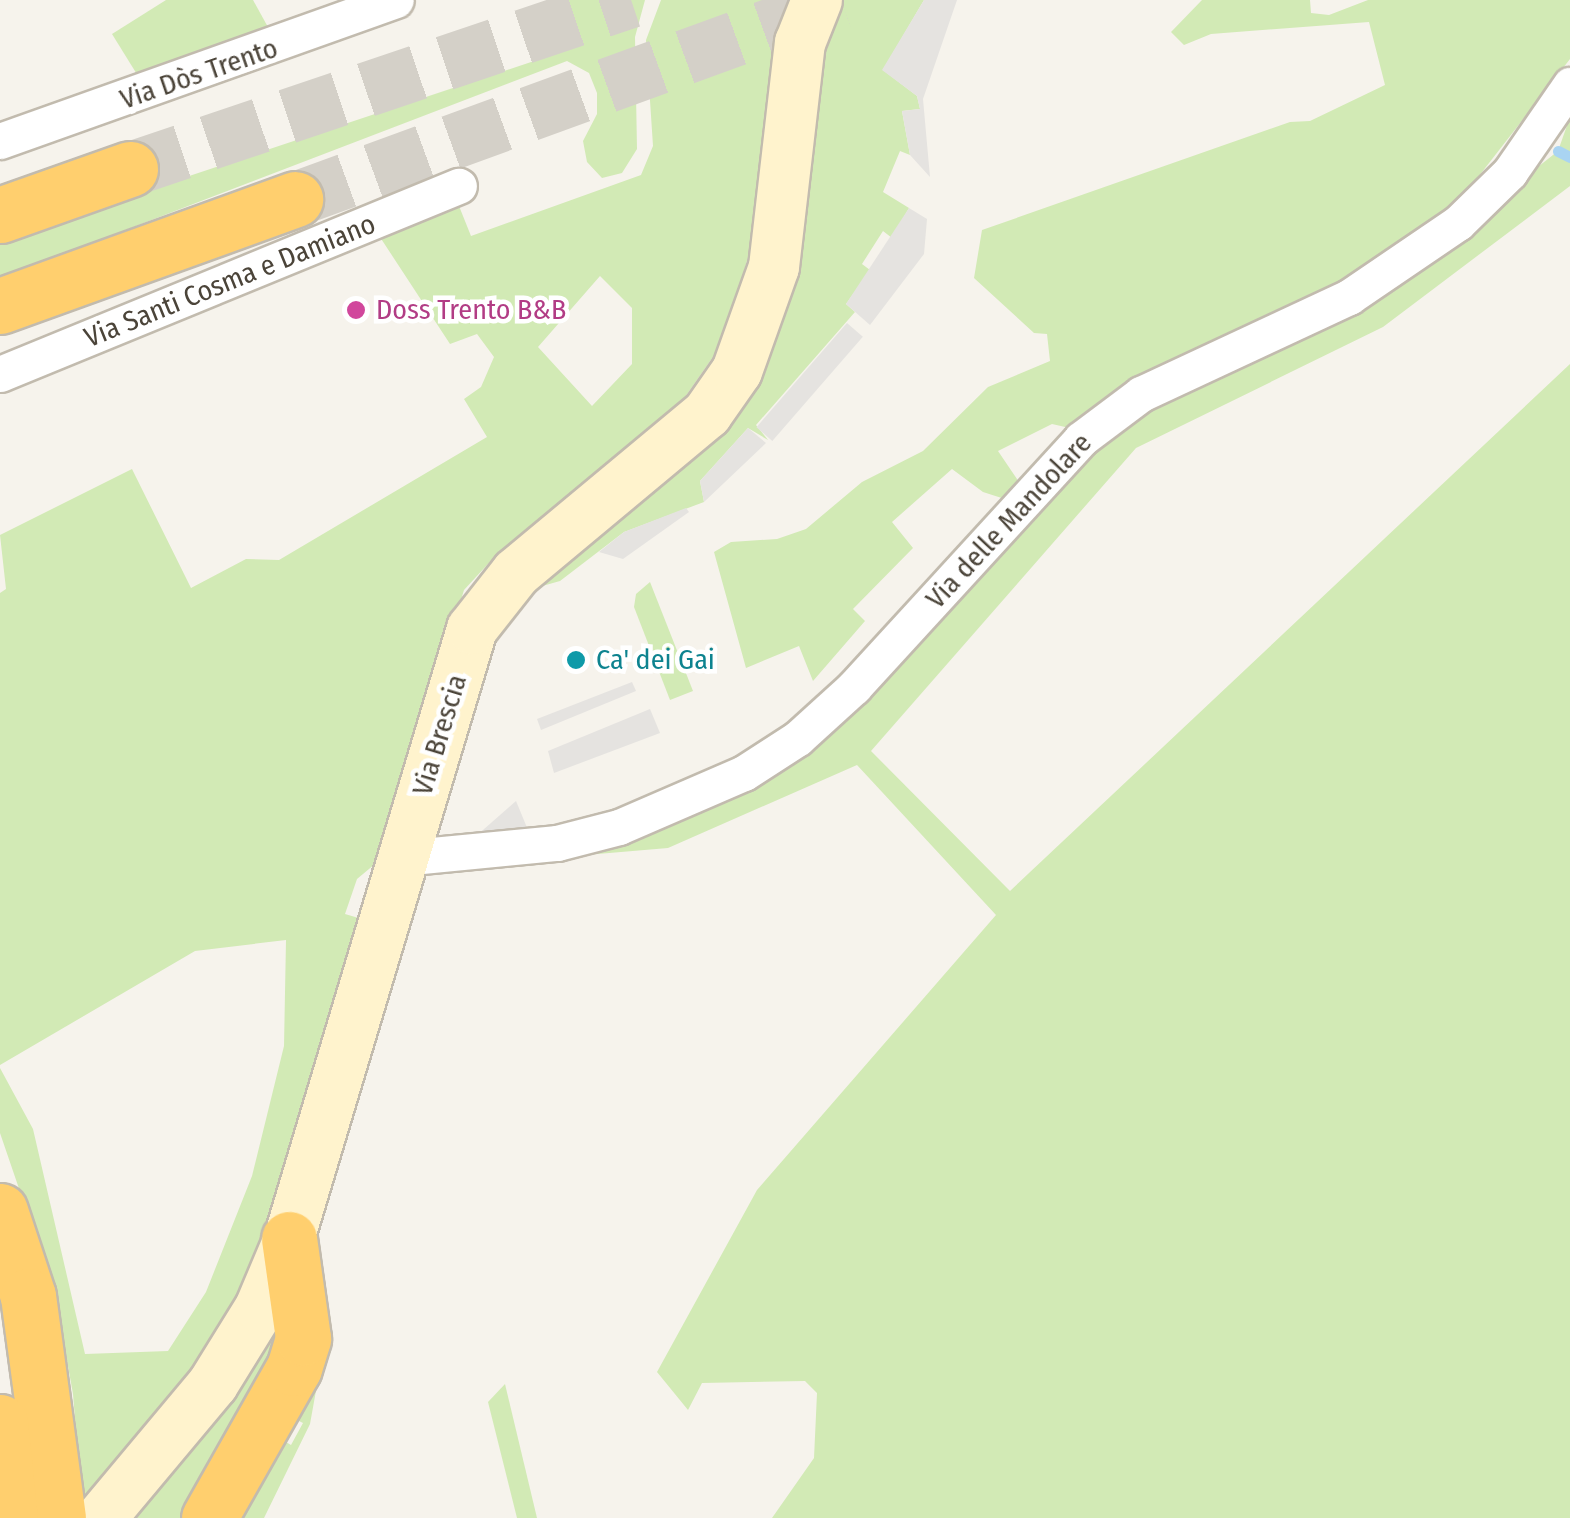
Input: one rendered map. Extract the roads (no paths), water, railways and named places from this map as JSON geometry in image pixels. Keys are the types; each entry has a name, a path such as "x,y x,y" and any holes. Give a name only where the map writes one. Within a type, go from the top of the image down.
{"highway":[{"path":"0,216 130,169"},
{"path":"0,306 296,199"},
{"path":"0,1211 28,1296 58,1518"},
{"path":"208,1518 299,1353 302,1311 288,1239"},
{"path":"0,1422 10,1518"}],"street":[{"name":"Via Dòs Trento","path":"0,141 396,0"},
{"name":"Via Brescia","path":"101,1518 213,1384 260,1308 288,1239 472,629 490,600 707,414 738,371 774,267 800,43 817,0"},
{"name":"Via delle Mandolare","path":"401,858 557,844 619,827 686,801 785,746 854,687 1081,439 1142,394 1349,297 1458,223 1510,172 1570,85"},
{"name":"Via Santi Cosma e Damiano","path":"0,374 459,186"}],"waterway":[{"path":"1558,151 1570,157"}],"tunnel":[{"path":"130,169 631,0"},
{"path":"295,199 841,0"}],"place":[{"name":"Doss Trento B&B","path":"356,310"},
{"name":"Ca' dei Gai","path":"576,660"}]}
